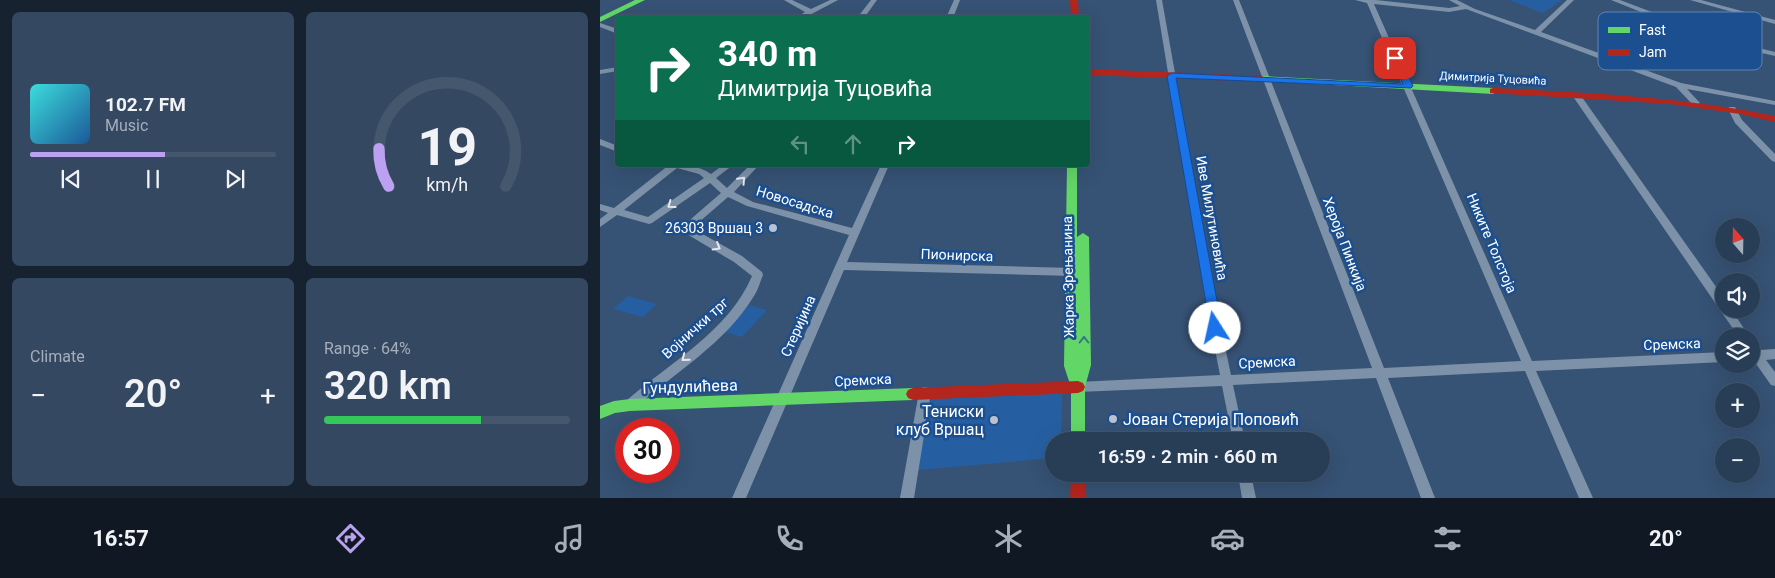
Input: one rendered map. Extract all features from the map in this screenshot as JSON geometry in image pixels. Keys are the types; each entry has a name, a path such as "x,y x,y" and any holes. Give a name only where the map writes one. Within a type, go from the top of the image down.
{"street":[{"path":"600,20 641,0"},
{"path":"787,0 811,12"},
{"path":"804,15 835,0"},
{"path":"862,15 874,0"},
{"path":"951,15 957,0"},
{"path":"1074,0 1075,15"},
{"name":"Иве Милутиновића","path":"1159,0 1226,379 1237,432"},
{"name":"Хероја Пинкија","path":"1236,0 1428,498"},
{"path":"1358,0 1449,10 1466,7"},
{"path":"1452,0 1598,56"},
{"path":"1536,33 1571,0"},
{"path":"1614,0 1645,12"},
{"path":"1694,0 1738,12"},
{"name":"Никите Толстоја","path":"1369,1 1408,86 1586,498"},
{"path":"1762,18 1775,22"},
{"path":"600,26 615,31"},
{"path":"1762,51 1775,54"},
{"path":"600,72 615,70"},
{"path":"1634,70 1682,88 1775,103"},
{"name":"Димитрија Туцовића","path":"1090,72 1408,86 1696,103 1775,119"},
{"path":"1682,88 1696,103"},
{"path":"1576,95 1715,295"},
{"path":"1732,109 1738,121 1775,159"},
{"path":"600,142 615,148"},
{"path":"600,224 672,167"},
{"name":"Новосадска","path":"683,167 696,170 711,178 727,193 750,204 856,233"},
{"path":"600,207 649,222 726,167"},
{"path":"727,193 738,184 752,167"},
{"name":"Стеријина","path":"739,498 884,167"},
{"name":"Жарка Зрењанина","path":"1072,167 1073,272 1071,366 1078,387"},
{"name":"Жарка Зрењанина","path":"1078,432 1078,387 1084,365 1081,167"},
{"name":"Војнички трг","path":"630,405 723,326 744,304 755,286 758,275 738,259 694,233 690,228 694,221 727,193"},
{"name":"Пионирска","path":"841,266 1073,272"},
{"path":"1760,353 1775,354"},
{"name":"Сремска","path":"783,399 1715,357"},
{"path":"1760,362 1775,381"},
{"path":"907,498 925,392"},
{"name":"Гундулићева","path":"602,411 630,405 783,399"},
{"path":"1078,482 1078,498"},
{"path":"1247,482 1250,498"}],"shaded area":[{"path":"1509,0 1560,0 1561,1 1543,13"},
{"path":"628,296 657,304 643,317 613,309"},
{"path":"749,305 767,310 742,337 724,332"},
{"name":"Тениски клуб Вршац","path":"1062,393 1061,432 1045,432 1045,459 917,470 931,399"}],"traffic: fast":[{"path":"600,20 641,0"},
{"path":"1262,79 1493,91"},
{"path":"1072,167 1071,366 1078,387 1078,432"},
{"path":"1078,387 1084,365 1083,237"},
{"path":"600,413 614,407 630,405 913,394"}],"traffic: jam":[{"path":"1074,0 1075,15"},
{"path":"1090,72 1262,79"},
{"path":"1493,91 1599,96 1670,102 1705,106 1775,119"},
{"path":"913,394 1078,387"},
{"path":"1078,482 1078,498"}],"place":[{"name":"26303 Вршац 3","path":"773,228"},
{"name":"Јован Стерија Поповић","path":"1113,419"},
{"name":"Тениски клуб Вршац","path":"994,420"}],"route":[{"path":"1215,328 1172,76 1408,86 1395,58"}]}
